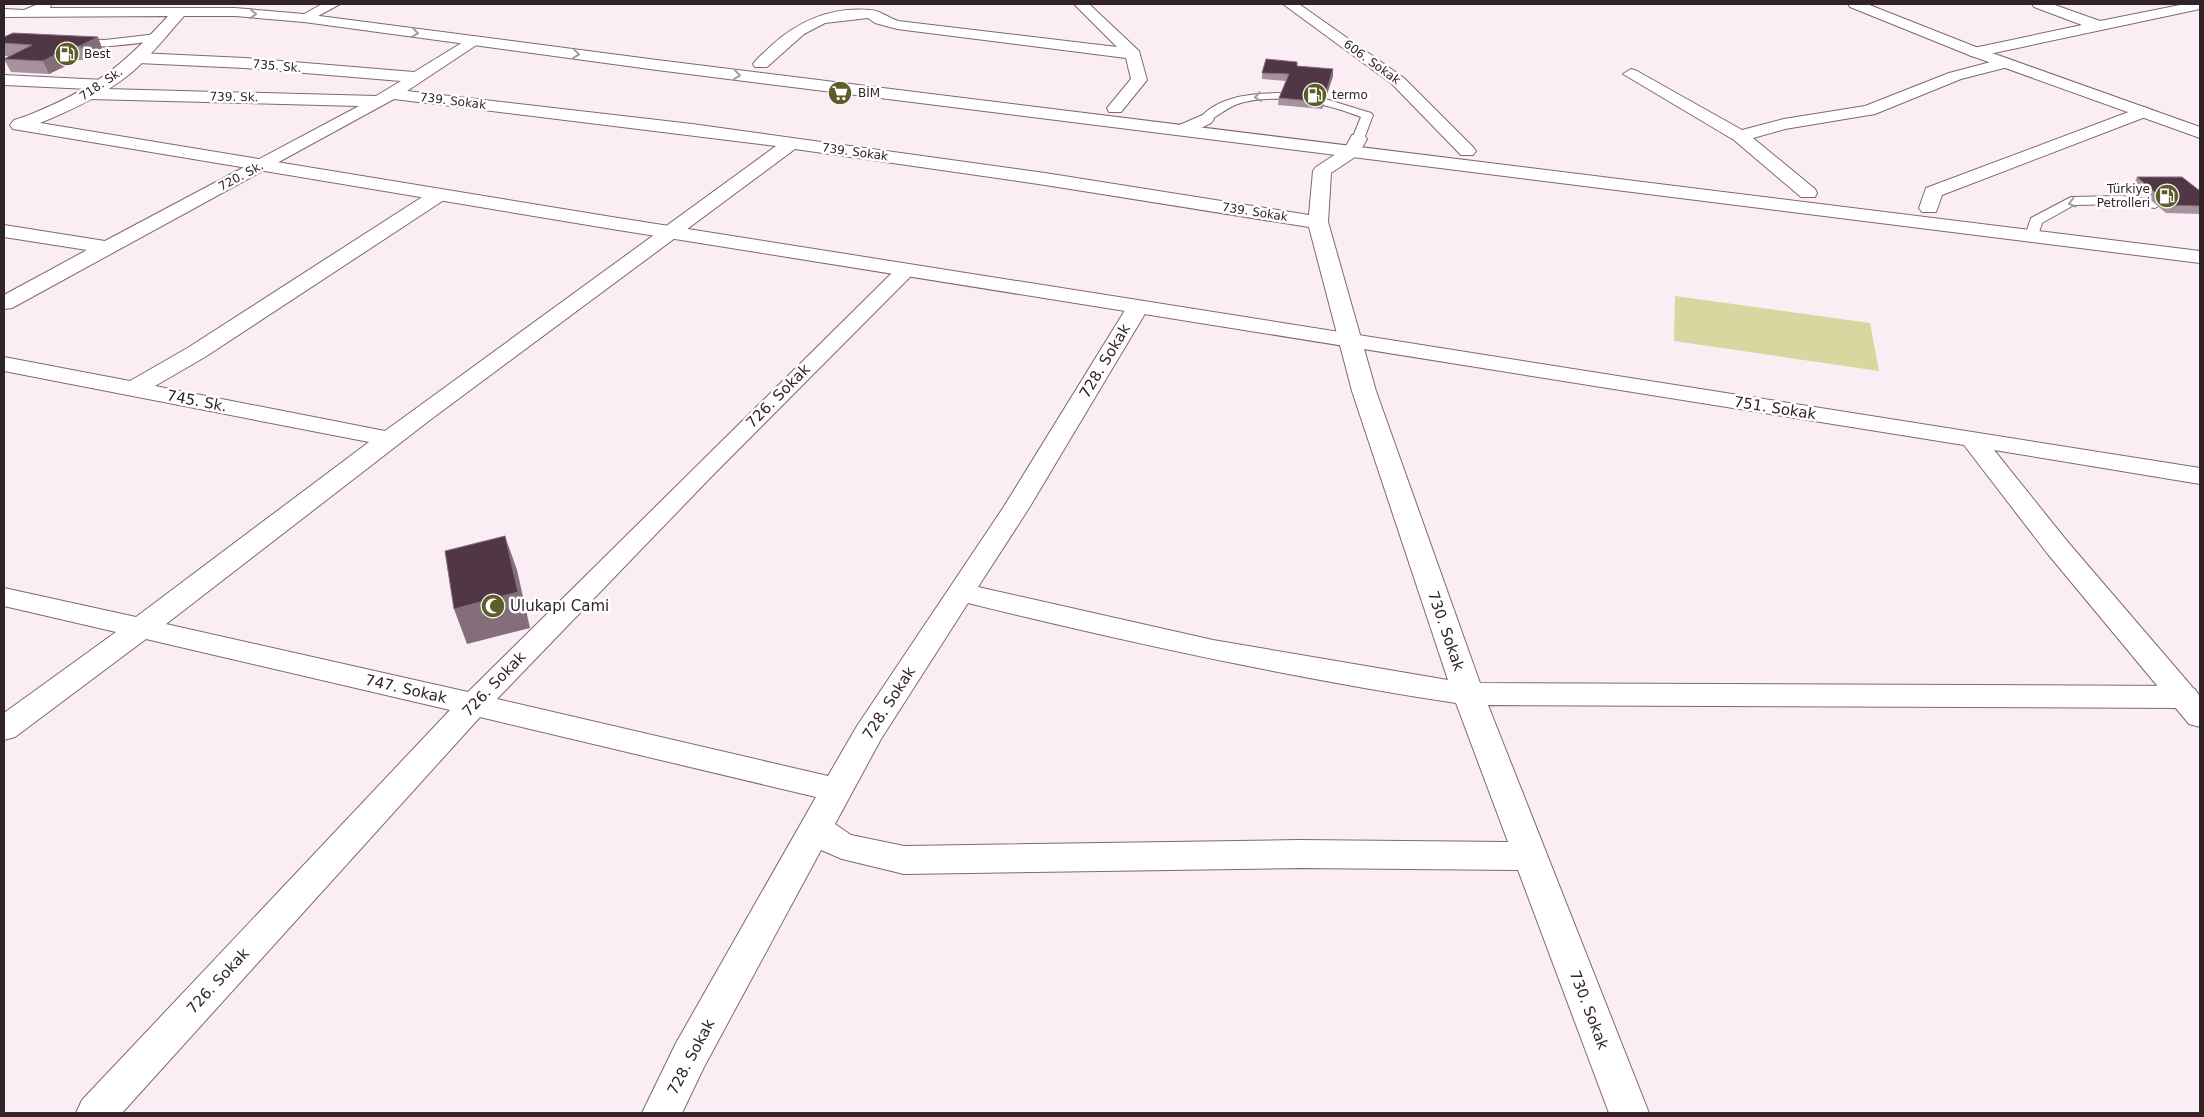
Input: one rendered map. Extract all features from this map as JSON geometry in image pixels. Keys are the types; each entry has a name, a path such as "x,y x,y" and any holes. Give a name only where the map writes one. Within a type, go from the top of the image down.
{"street":[{"path":"278,4 329,6 761,64 1205,119 1355,145 2034,228 2152,234"},
{"path":"1080,4 1133,54 1139,80 1115,108"},
{"name":"606. Sokak","path":"1290,4 1398,81 1467,151"},
{"path":"1855,4 1975,52 2200,132"},
{"path":"2039,4 2098,26"},
{"path":"1975,52 2198,5"},
{"path":"304,18 329,6"},
{"path":"761,64 799,28 821,18 868,9 880,20 897,24 1133,54"},
{"path":"14,10 235,12 304,18 1183,130 1355,145 1467,151 1929,208 2200,257"},
{"name":"718. Sk.","path":"12,128 89,94 104,85 138,58 180,12"},
{"path":"2162,13 2191,22"},
{"name":"720. Sk.","path":"4,303 385,97 473,40"},
{"name":"735. Sk.","path":"138,58 245,63 416,76"},
{"path":"1740,136 1784,124 1869,110 1955,76 2006,63"},
{"path":"1631,74 1740,136 1808,193"},
{"path":"4,80 104,85"},
{"name":"739. Sk.","path":"89,94 385,97"},
{"name":"739. Sokak","path":"385,97 692,129 1044,179 1318,222"},
{"path":"1929,208 1933,192 2142,112"},
{"path":"1183,130 1205,119"},
{"name":"751. Sokak","path":"12,128 440,194 669,234 1350,339 2200,476"},
{"path":"4,729 141,628 389,439 792,143"},
{"name":"730. Sokak","path":"1355,145 1322,170 1318,222 1364,391 1468,694 1629,1113"},
{"path":"134,389 197,352 440,194"},
{"path":"4,232 107,247"},
{"name":"726. Sokak","path":"96,1113 473,705 722,452 906,270"},
{"name":"728. Sokak","path":"662,1113 690,1055 868,734 1016,508 1138,307"},
{"name":"745. Sk.","path":"4,364 389,439"},
{"path":"1973,440 2057,547 2192,707"},
{"path":"961,592 1107,628 1376,681 1468,694 2192,707"},
{"name":"747. Sokak","path":"4,597 837,790"},
{"path":"816,828 842,846 904,860 1299,854 1530,856"}],"lane":[{"path":"68,42 105,43 157,37"},
{"path":"1205,119 1233,101 1269,95 1343,104 1367,115 1355,145"},
{"path":"2034,228 2070,201 2122,200 2155,204"}],"green space":[{"path":"1675,296 1870,323 1879,371 1674,341"}],"building":[{"path":"13,33 98,37 80,46 72,46 43,61 4,59 32,45 4,43 4,37"},
{"path":"1266,59 1297,62 1297,66 1333,69 1323,102 1279,98 1289,74 1262,73"},
{"path":"2137,177 2182,177 2200,191 2200,206 2170,205"},
{"path":"505,536 518,592 454,609 445,551"}],"place":[{"name":"Best","path":"67,54"},
{"name":"BİM","path":"840,93"},
{"name":"termo","path":"1315,95"},
{"name":"Türkiye Petrolleri","path":"2167,196"},
{"name":"Ulukapı Cami","path":"493,606"}]}
